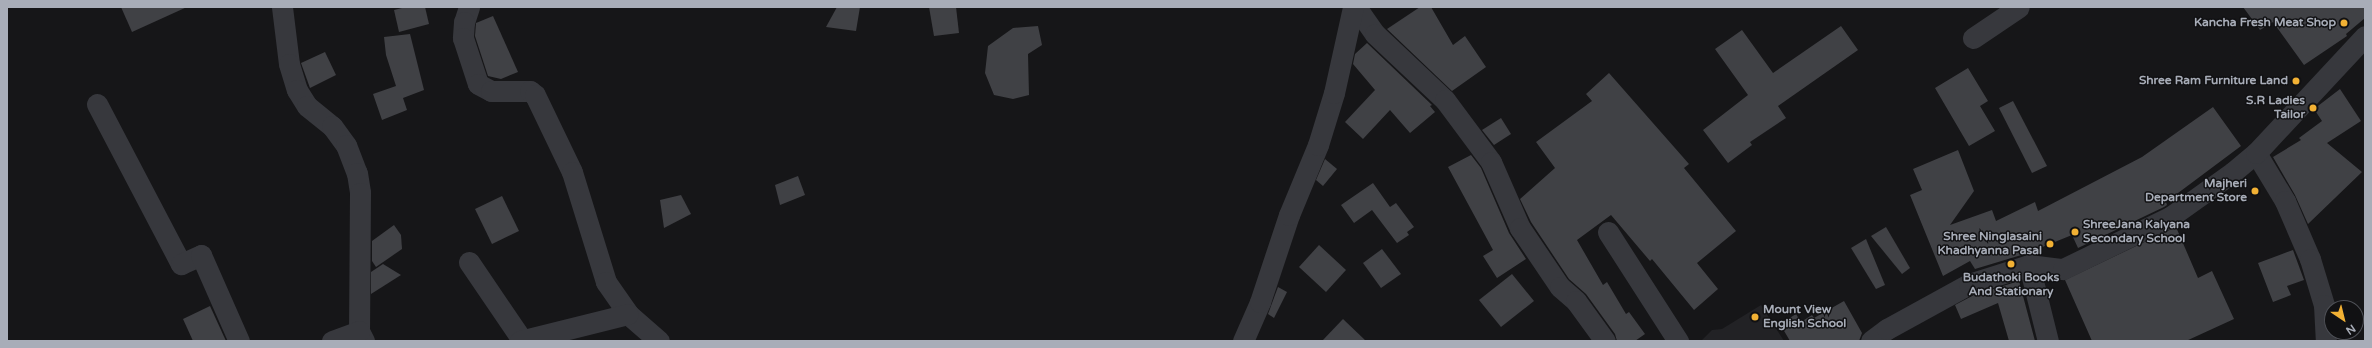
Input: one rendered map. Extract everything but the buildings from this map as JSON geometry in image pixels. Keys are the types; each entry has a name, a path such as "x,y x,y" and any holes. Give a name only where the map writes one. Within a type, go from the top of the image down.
{"street":[{"path":"282,7 289,64 297,90 307,106 332,126 346,145 357,173 360,193 362,336 332,341"},
{"path":"469,7 464,22 463,38 478,84 491,91 530,91 535,95 572,172 606,282 628,314 659,341"},
{"path":"1243,341 1260,302 1289,215 1318,145 1334,94 1355,7"},
{"path":"1355,7 1375,34 1445,100 1491,162 1520,228 1560,287 1576,301 1605,341"},
{"path":"1973,38 2019,7"},
{"path":"1872,341 1887,329 1969,284 2029,265 2063,269 2170,217 2234,172 2256,153 2365,36"},
{"path":"97,104 181,264 201,255 239,341"},
{"path":"2256,153 2285,201 2310,259 2324,304 2326,341"},
{"path":"1608,232 1678,341"},
{"path":"469,262 521,340 628,314"},
{"path":"2029,265 2048,341"}],"shaded area":[{"name":"Mount View English School","path":"1761,305 1784,341 1701,341 1712,330 1722,329"}],"place":[{"name":"Kancha Fresh Meat Shop","path":"2344,23"},
{"name":"Shree Ram Furniture Land","path":"2296,81"},
{"name":"S.R Ladies Tailor","path":"2313,108"},
{"name":"Majheri Department Store","path":"2255,191"},
{"name":"ShreeJana Kalyana Secondary School","path":"2075,232"},
{"name":"Shree Ninglasaini Khadhyanna Pasal","path":"2050,244"},
{"name":"Budathoki Books And Stationary","path":"2011,264"},
{"name":"Mount View English School","path":"1755,317"}]}
